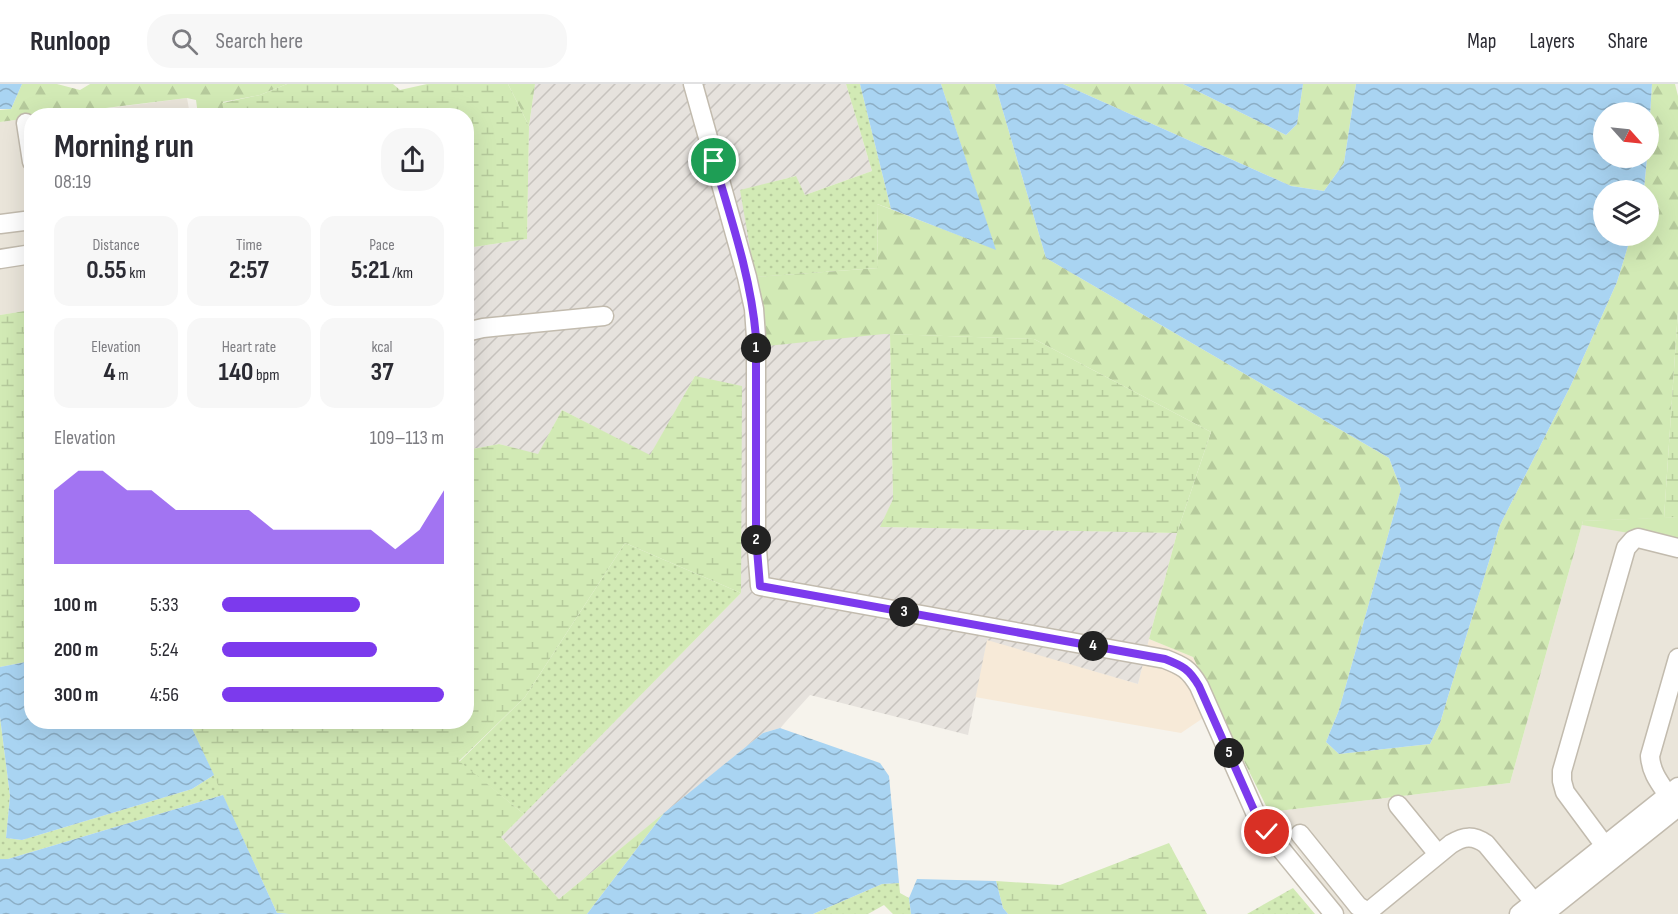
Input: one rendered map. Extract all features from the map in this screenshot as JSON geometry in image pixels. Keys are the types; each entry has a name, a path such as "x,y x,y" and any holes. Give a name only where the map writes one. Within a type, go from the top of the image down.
{"street":[{"path":"693,84 754,309 756,537 760,586 1165,659 1180,664 1190,672 1199,686 1258,819 1334,914"},
{"path":"0,224 24,221"},
{"path":"0,259 24,256"},
{"path":"474,330 604,316"},
{"path":"1605,846 1565,792 1562,771 1626,548 1638,538 1678,548"},
{"path":"1518,914 1541,910 1675,796 1654,774 1650,756 1678,658"},
{"path":"1398,805 1438,854"},
{"path":"1576,878 1605,846 1643,825"},
{"path":"1300,834 1358,906 1368,912 1438,854 1461,838 1469,837 1486,844 1541,910"}],"shaded area":[{"path":"535,84 846,84 872,171 805,195 795,176 740,191 884,334 890,334 893,499 881,527 1177,533 1138,684 987,640 968,735 810,695 780,728 763,733 559,899 501,837 741,593 695,376 650,456 562,410 538,455 499,444 474,449 474,247 527,239 529,126"},
{"path":"187,98 189,108 110,108"},
{"path":"24,119 24,311 0,315 0,122"},
{"path":"1678,517 1678,914 1344,914 1269,812 1510,783 1583,521"},
{"path":"987,639 1138,684 1149,639 1193,657 1218,708 1181,733 975,697"}],"green space":[{"path":"22,84 57,84 80,90 90,84 287,84 260,95 223,102 224,108 197,108 196,100 187,98 106,108 24,108 24,119 0,122 0,110 11,109"},
{"path":"287,84 393,84 400,90 427,84 508,84 529,126 527,239 474,247 474,108 223,108 222,103 260,95"},
{"path":"508,84 535,84 529,126"},
{"path":"846,84 860,84 891,209 877,204 878,268 755,277 740,190 796,176 805,195 872,171"},
{"path":"941,84 995,84 1046,258 1389,458 1401,489 1339,710 1326,742 1339,754 1430,744 1440,723 1500,525 1571,385 1617,282 1628,246 1659,246 1659,180 1645,180 1646,168 1659,168 1659,102 1651,102 1652,84 1675,84 1678,96 1678,310 1664,518 1583,521 1510,783 1269,812 1193,657 1149,639 1177,533 1211,432 1034,339 884,334 767,346 755,277 878,268 877,204 995,249"},
{"path":"1063,84 1183,84 1286,135 1297,124 1303,84 1356,84 1344,163 1324,191 1291,186"},
{"path":"1678,310 1678,517 1664,518"},
{"path":"24,311 24,662 0,667 0,315"},
{"path":"890,334 1034,339 1211,432 1177,533 880,527 893,499"},
{"path":"695,376 742,386 741,593 625,543 525,697 459,761 524,814 501,837 559,899 664,813 587,914 277,913 192,729 474,729 474,449 499,444 538,454 562,410 650,455"},
{"path":"1678,517 1678,545 1582,525 1583,521"},
{"path":"625,543 741,593 524,814 459,762 525,697"},
{"path":"0,717 10,796 6,838 22,840 192,789 214,775 223,795 8,859 0,859"},
{"path":"1169,843 1207,914 1008,914 1003,908 996,881 1060,885"},
{"path":"899,883 900,893 909,898 911,914 893,914 884,905 868,914 813,914 882,884"},
{"path":"1293,888 1315,914 1247,914"}],"water":[{"path":"0,84 22,84 11,109 0,109"},
{"path":"860,84 941,84 996,250 891,209"},
{"path":"995,84 1063,84 1291,186 1324,191 1344,163 1356,84 1652,84 1651,102 1593,102 1593,168 1646,168 1645,180 1593,180 1593,246 1628,246 1617,282 1571,385 1500,525 1440,723 1430,744 1339,754 1326,742 1339,710 1401,489 1389,458 1046,258"},
{"path":"1183,84 1303,84 1297,124 1286,135"},
{"path":"24,662 24,729 192,729 214,775 192,789 22,840 6,838 10,796 0,717 0,667"},
{"path":"780,728 880,763 889,776 899,883 882,884 813,914 587,914 664,813 763,733"},
{"path":"223,795 277,913 289,914 0,914 0,859 8,859"},
{"path":"917,879 996,881 1003,908 1008,914 911,914 909,898"}],"route":[{"path":"714,161 754,309 756,537 760,586 1165,659 1180,664 1190,672 1199,686 1258,819 1267,832"}]}
